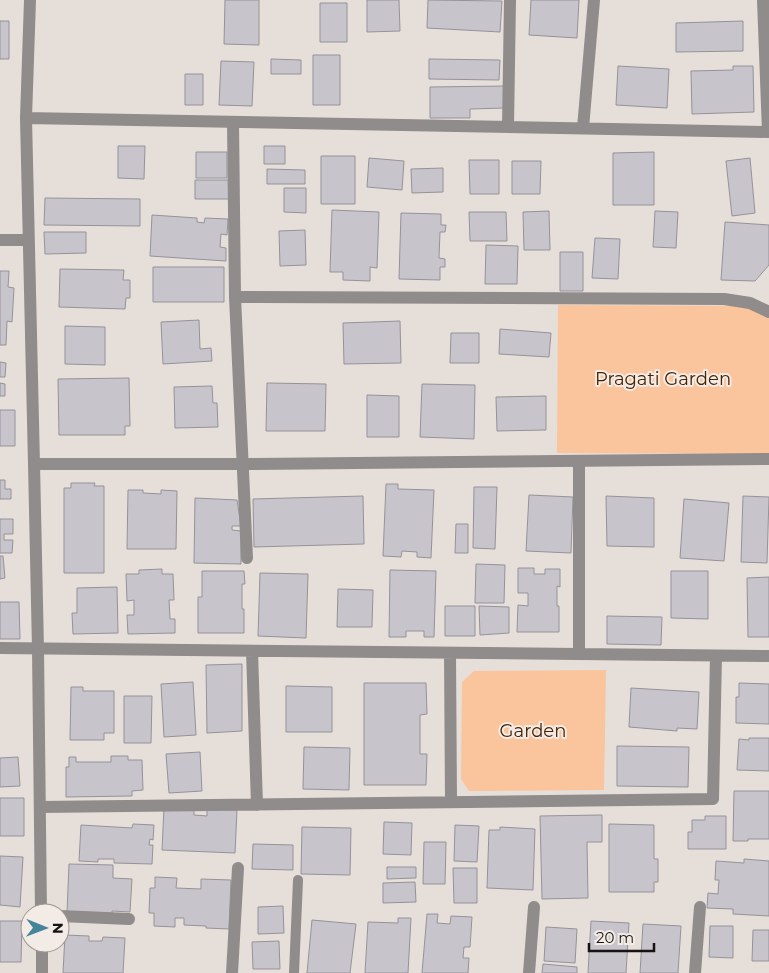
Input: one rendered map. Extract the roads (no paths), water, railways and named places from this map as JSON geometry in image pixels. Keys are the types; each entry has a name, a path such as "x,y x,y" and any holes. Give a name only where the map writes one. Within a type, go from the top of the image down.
{"street":[{"path":"30,0 26,118 38,649 41,903"},
{"path":"508,127 510,0"},
{"path":"583,128 594,0"},
{"path":"26,118 769,132 763,0"},
{"path":"233,122 236,297 247,558"},
{"path":"0,240 28,240"},
{"path":"236,297 724,299 750,303 769,312"},
{"path":"34,464 769,460"},
{"path":"579,461 579,654"},
{"path":"0,648 769,656"},
{"path":"252,651 257,804"},
{"path":"450,653 451,802"},
{"path":"40,807 713,799 716,656"},
{"path":"232,973 238,868"},
{"path":"529,973 534,907"},
{"path":"695,973 700,907"},
{"path":"70,916 129,919"},
{"path":"42,953 42,973"}],"lane":[{"path":"294,973 298,880"}],"park label":[{"name":"Pragati Garden","path":"663,379"},
{"name":"Garden","path":"533,731"}]}
